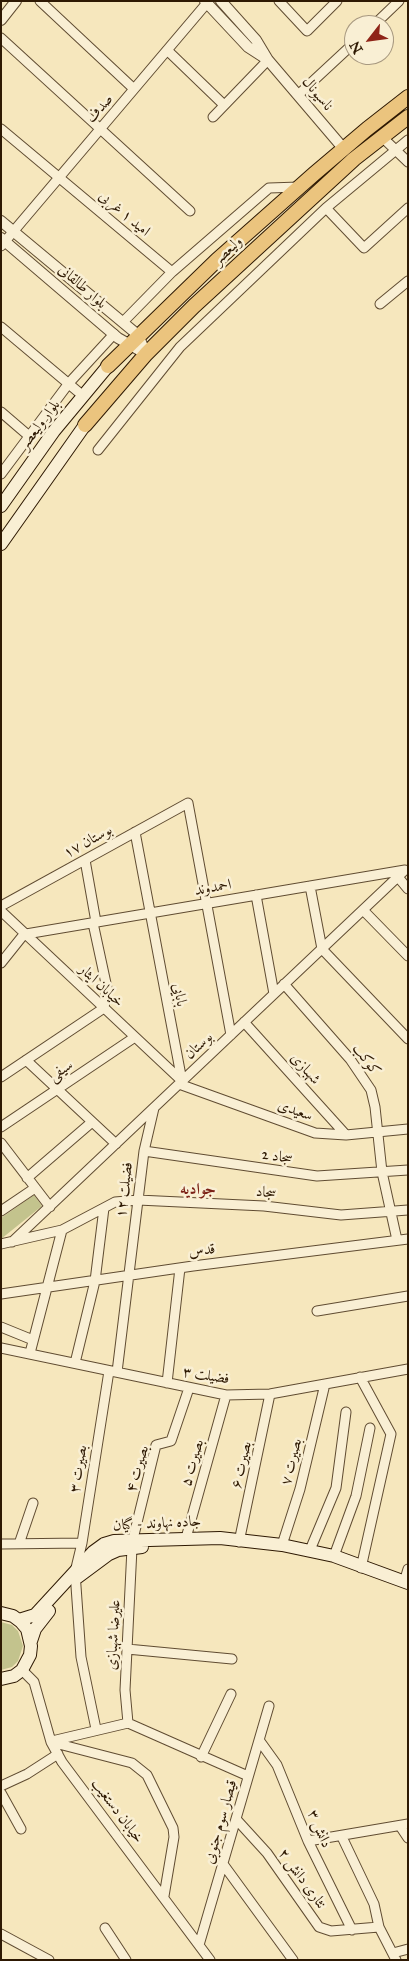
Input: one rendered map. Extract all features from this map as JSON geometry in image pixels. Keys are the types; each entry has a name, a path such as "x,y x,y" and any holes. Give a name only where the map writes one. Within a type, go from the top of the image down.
{"main road":[{"name":"ولیعصر","path":"108,366 125,333 343,148 408,97"},
{"name":"ولیعصر","path":"85,426 146,354 206,294 306,202 408,117"},
{"name":"بلوار ولیعصر","path":"1,506 82,395 108,366"},
{"path":"1,544 85,426"},
{"name":"جاده نهاوند - گیان","path":"133,1544 186,1538 220,1538 239,1542"},
{"name":"جاده نهاوند - گیان","path":"22,1670 30,1655 31,1640 40,1622 93,1552 104,1544 239,1542 282,1545 334,1556 361,1568 406,1583"},
{"name":"جاده نهاوند - گیان","path":"18,1620 35,1615 76,1576"},
{"path":"1,1613 18,1620 27,1629 31,1640"},
{"path":"1,1679 14,1676 22,1670"}],"street":[{"path":"1,20 16,1"},
{"path":"40,1 134,90"},
{"path":"221,1 256,40 268,60"},
{"path":"279,1 307,31 336,1"},
{"path":"384,15 399,1"},
{"path":"206,2 248,47 268,60"},
{"name":"صدف","path":"3,241 13,232 134,90 206,2"},
{"path":"1,38 190,211"},
{"path":"167,50 224,105"},
{"path":"298,95 344,53"},
{"path":"213,117 268,60"},
{"name":"ناسیونال","path":"268,60 343,148"},
{"name":"امید ۱ غربی","path":"1,129 172,272"},
{"path":"382,137 408,162"},
{"path":"98,450 173,354 318,215 394,149 408,140"},
{"path":"1,474 68,383 125,333 172,272 269,188 299,187"},
{"path":"306,202 318,215"},
{"path":"326,208 364,248 408,208"},
{"name":"بلوار طالقانی","path":"1,222 146,354"},
{"name":"بلوار طالقانی","path":"3,241 125,333"},
{"path":"380,304 408,281"},
{"path":"1,327 82,395"},
{"path":"1,412 29,436"},
{"name":"بوستان ۱۷","path":"1,906 188,802 207,903"},
{"name":"بابایی","path":"135,832 180,1083"},
{"path":"1,1076 104,1008 107,988 94,922 85,860"},
{"path":"402,873 408,889"},
{"name":"احمدوند","path":"25,933 310,886 402,873"},
{"name":"بوستان","path":"12,1242 402,873"},
{"path":"310,886 322,949 408,1040"},
{"path":"256,895 274,994"},
{"path":"207,903 231,1035"},
{"path":"362,910 408,956"},
{"name":"خیابان ایثار","path":"1,911 135,1037 180,1083"},
{"path":"1,964 25,933"},
{"name":"کوکب","path":"284,984 364,1077 371,1090 382,1172 397,1240"},
{"name":"شهبازی","path":"244,1022 346,1135"},
{"name":"سیفی","path":"1,1127 135,1037"},
{"path":"26,1060 116,1144"},
{"name":"سعیدی","path":"180,1083 315,1133 346,1135 408,1130"},
{"name":"فضیلت ۱۲","path":"113,1371 128,1276 144,1151 154,1107"},
{"path":"26,1178 92,1122"},
{"path":"1,1143 50,1207"},
{"name":"سجاد 2","path":"144,1151 317,1176 408,1170"},
{"path":"1,1211 35,1188"},
{"name":"سجاد","path":"1,1244 62,1230 115,1202 138,1200 264,1206 341,1215 408,1210"},
{"path":"75,1363 95,1280 104,1208"},
{"path":"30,1353 62,1230"},
{"name":"قدس","path":"1,1294 180,1268 408,1239"},
{"path":"167,1383 180,1268"},
{"path":"317,1311 408,1296"},
{"path":"1,1327 33,1340"},
{"name":"فضیلت ۳","path":"1,1348 226,1395 270,1394 408,1369"},
{"name":"بصیرت ۳","path":"96,1729 81,1657 76,1576 113,1371"},
{"path":"360,1377 392,1434 361,1568"},
{"name":"بصیرت ۷","path":"282,1545 300,1489 324,1384"},
{"name":"بصیرت ۴","path":"133,1544 156,1445 171,1441 189,1388"},
{"name":"بصیرت ۶","path":"239,1542 270,1394"},
{"name":"بصیرت ۵","path":"186,1538 226,1395"},
{"path":"310,1550 336,1488 346,1412"},
{"path":"334,1556 356,1496 370,1428"},
{"path":"19,1544 33,1503"},
{"path":"1,1544 82,1543"},
{"name":"علیرضا شهبازی","path":"128,1723 125,1690 133,1544"},
{"path":"406,1583 408,1570"},
{"path":"127,1649 232,1659"},
{"name":"خیابان دستغیب","path":"22,1670 34,1682 50,1742 164,1896 199,1945 206,1959"},
{"path":"201,1757 231,1694"},
{"name":"قیصار سوم جنوبی","path":"199,1945 269,1706"},
{"path":"50,1742 96,1729 128,1723 201,1757 248,1776"},
{"name":"دانش ۳","path":"259,1740 277,1765 308,1841 352,1930"},
{"path":"50,1742 132,1763 147,1775 173,1828 174,1837 164,1896"},
{"path":"1,1786 27,1774 58,1754"},
{"path":"1,1793 21,1829"},
{"name":"نثاری دانش ۲","path":"236,1819 267,1853 320,1927 326,1931 379,1927"},
{"path":"308,1841 342,1837 404,1825 408,1838"},
{"path":"342,1837 374,1904 379,1927 395,1956 408,1949"},
{"path":"223,1864 293,1960"},
{"path":"105,1928 126,1960"},
{"path":"1,1934 49,1960"}],"green space":[{"path":"34,1195 42,1206 1,1239 1,1218"},
{"path":"1,1622 12,1625 18,1631 23,1646 18,1661 12,1667 1,1670"}],"district":[{"name":"جوادیه","path":"198,1190"}]}
